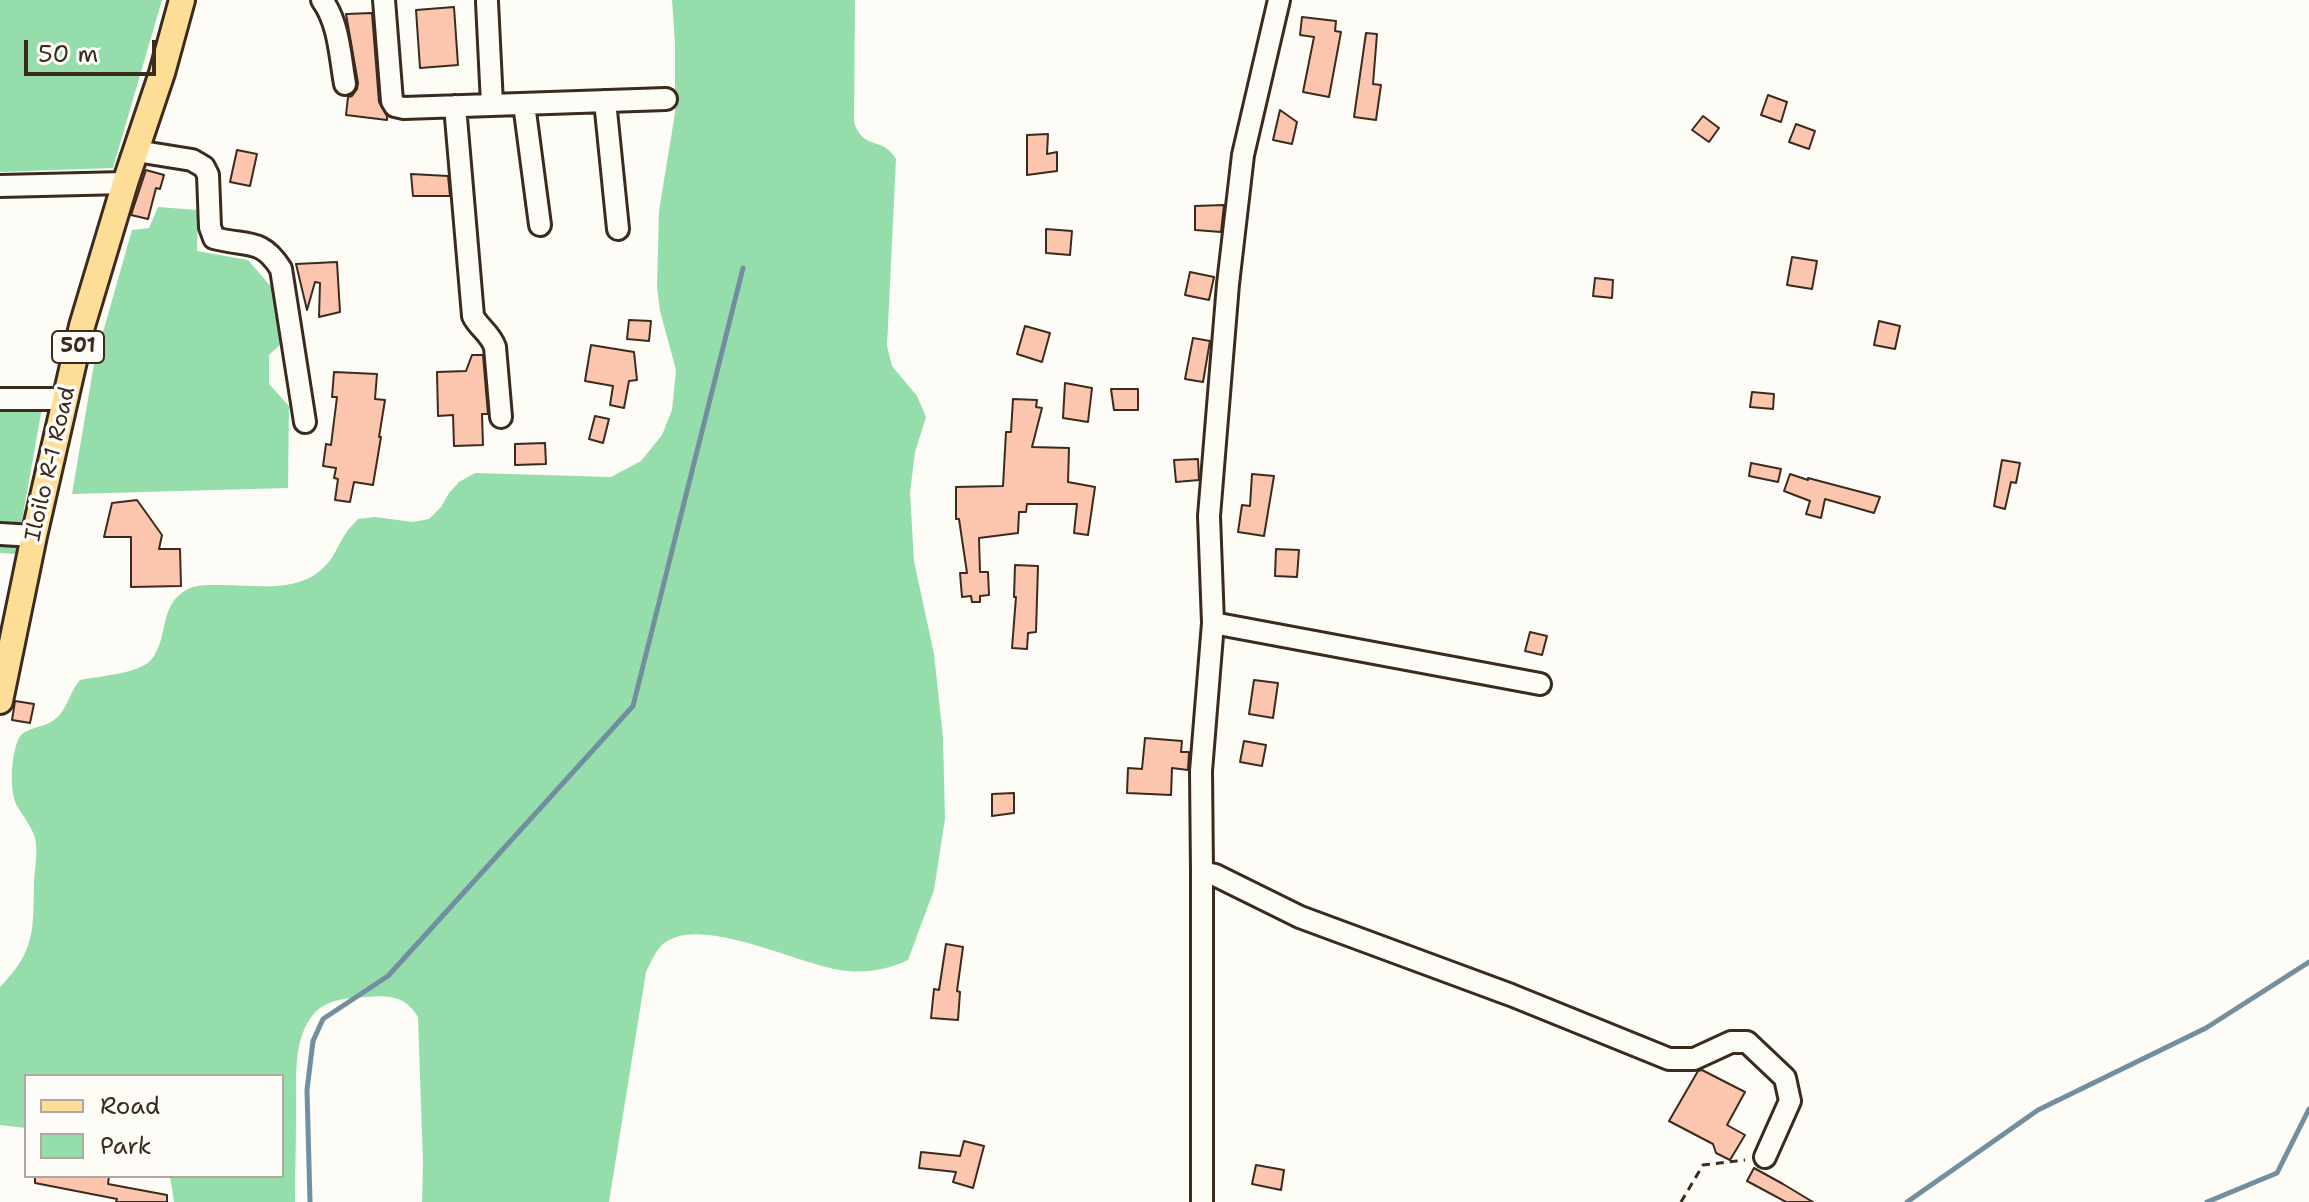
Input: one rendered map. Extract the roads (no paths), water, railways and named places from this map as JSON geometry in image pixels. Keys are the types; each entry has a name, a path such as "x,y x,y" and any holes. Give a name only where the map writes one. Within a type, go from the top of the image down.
{"main road":[{"name":"Iloilo R-1 Road","path":"0,701 82,326 182,0"}],"street":[{"path":"322,0 334,23 345,84"},
{"path":"384,0 392,101 395,106 666,99"},
{"path":"1202,1202 1201,771 1213,623 1209,516 1228,284 1243,155 1279,0"},
{"path":"487,2 492,104"},
{"path":"605,101 618,229"},
{"path":"524,104 540,225"},
{"path":"455,106 473,316 491,337 495,347 501,417"},
{"path":"136,151 192,160 204,167 208,175 210,227 214,238 259,246 272,254 281,269 305,422"},
{"path":"0,186 125,183"},
{"path":"0,399 67,399"},
{"path":"0,534 34,536"},
{"path":"1213,623 1540,684"},
{"path":"1202,872 1215,875 1300,917 1511,995 1669,1059 1694,1059 1731,1042 1747,1042 1785,1078 1790,1101 1765,1157"}],"waterway":[{"path":"310,1202 307,1090 313,1041 323,1019 388,976 633,706 743,268"},
{"path":"1907,1202 2038,1110 2206,1028 2309,962"},
{"path":"2207,1202 2277,1173 2309,1109"}]}
